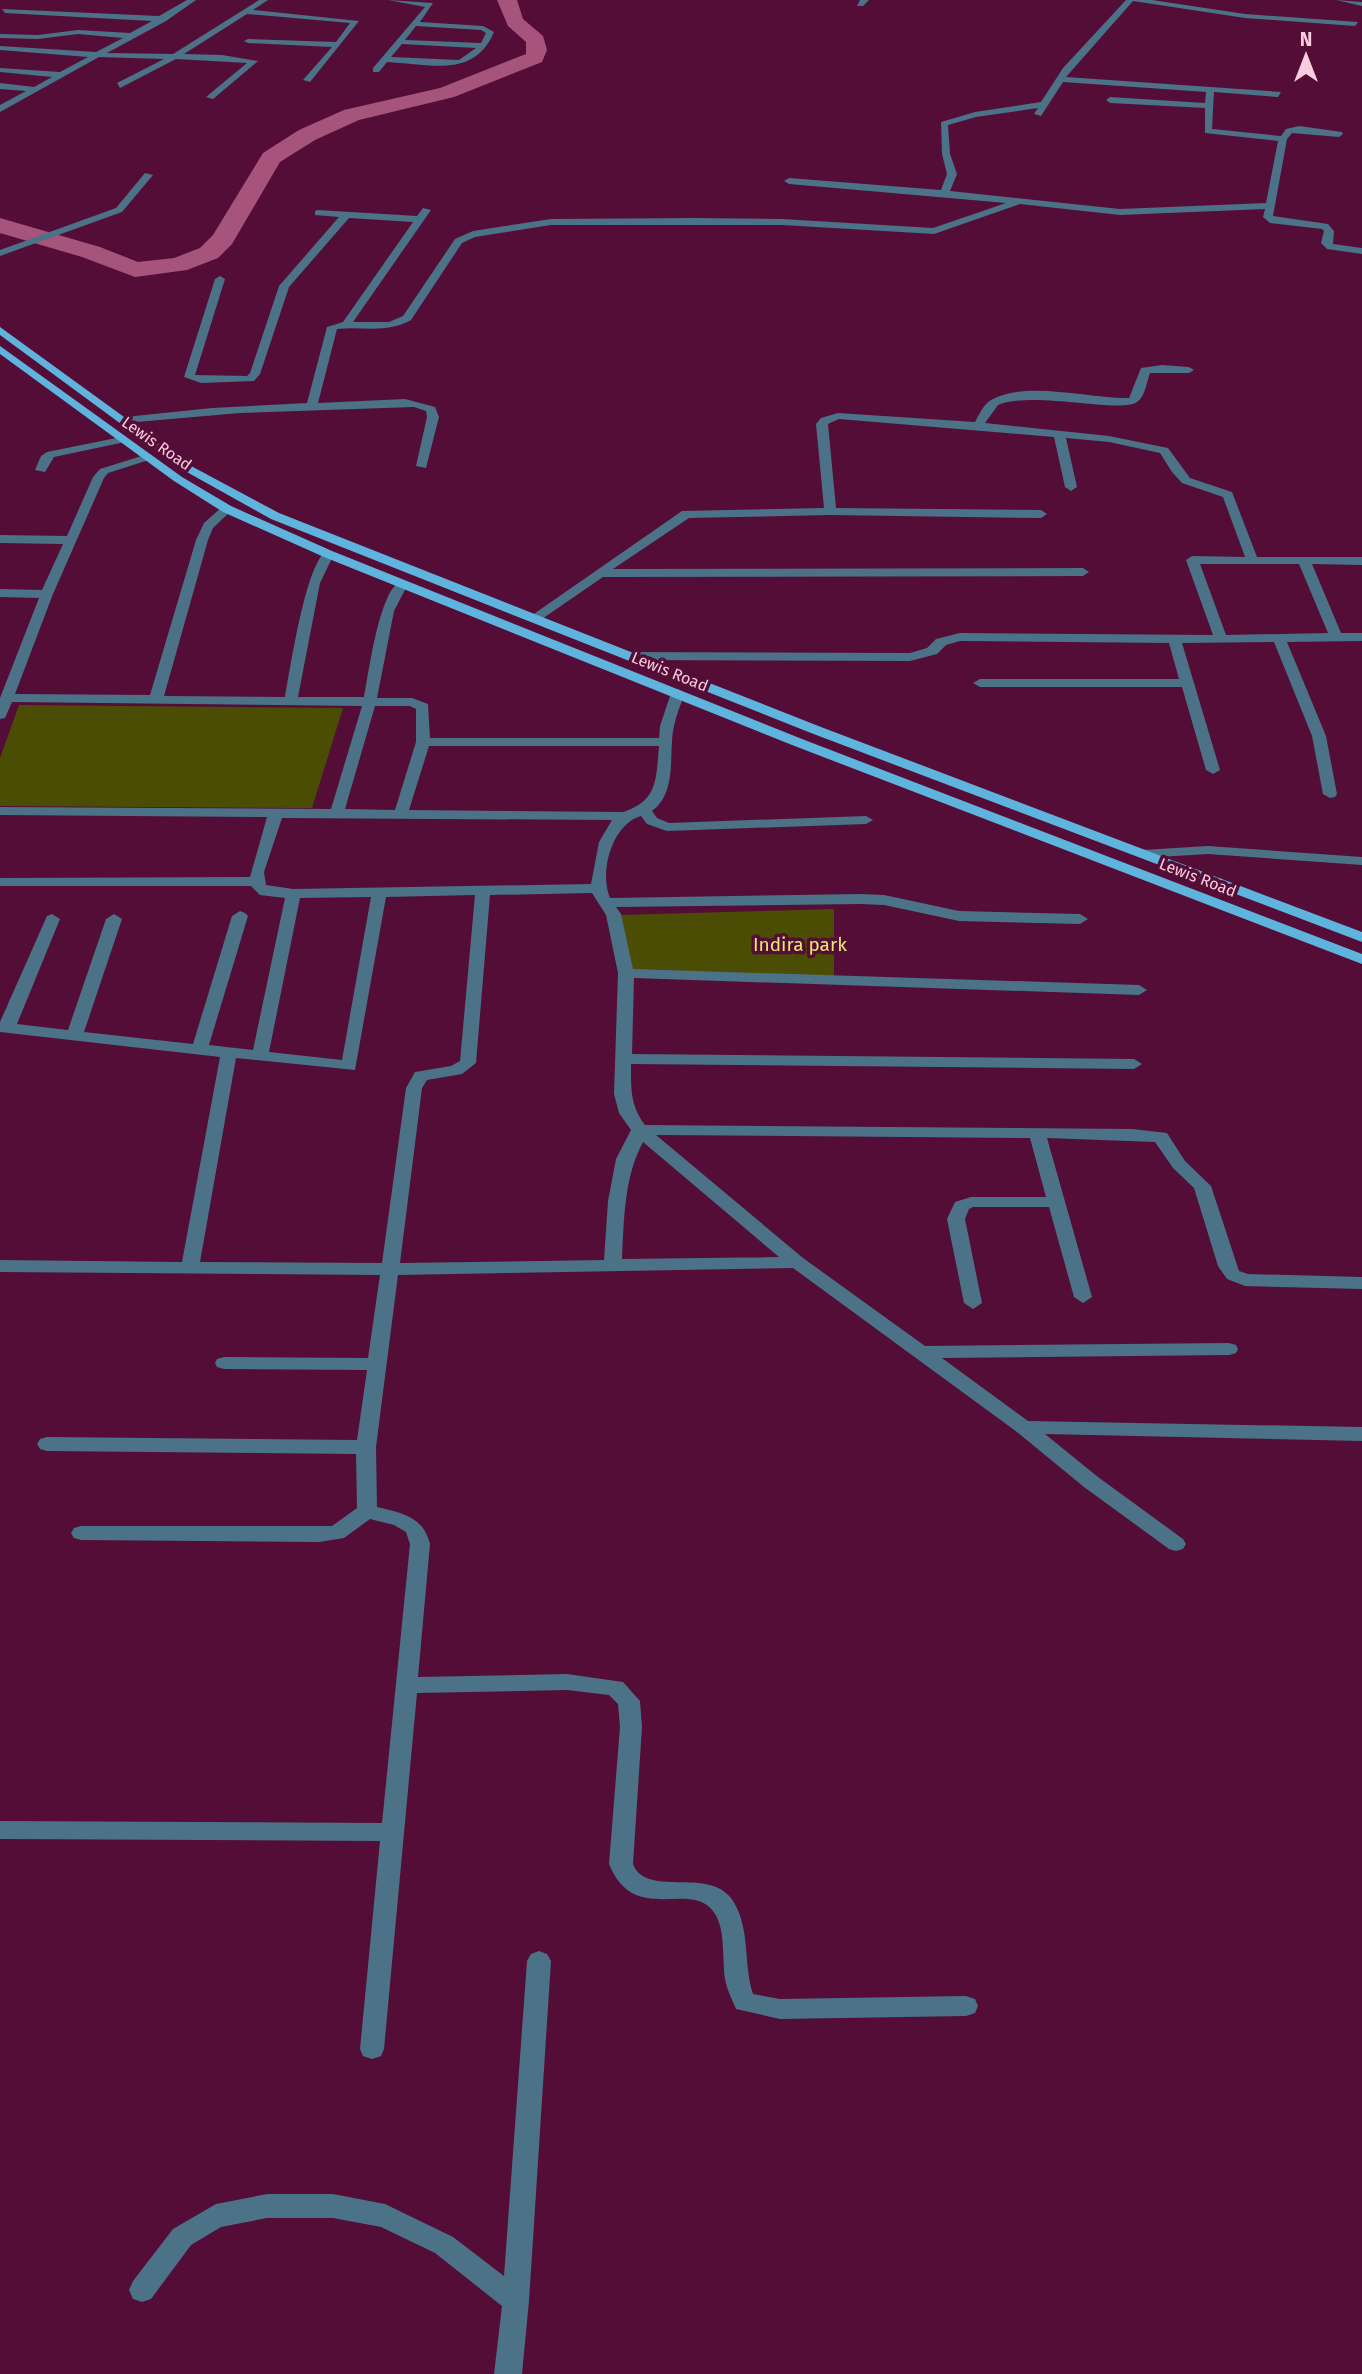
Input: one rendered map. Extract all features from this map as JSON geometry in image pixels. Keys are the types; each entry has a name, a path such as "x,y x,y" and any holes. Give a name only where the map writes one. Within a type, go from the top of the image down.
{"main road":[{"name":"Lewis Road","path":"0,330 209,482 275,516 816,730 1362,937"},
{"name":"Lewis Road","path":"0,349 121,440 227,509 328,554 797,742 1362,959"},
{"path":"797,742 816,730"},
{"path":"1248,915 1264,900"}],"street":[{"path":"179,0 191,0"},
{"path":"0,109 163,19 191,0"},
{"path":"120,85 175,56 264,0"},
{"path":"376,69 402,42 430,3 392,0"},
{"path":"1037,115 1060,79 1130,0"},
{"path":"1136,0 1281,20 1355,24"},
{"path":"1340,0 1362,4"},
{"path":"1218,12 1227,6"},
{"path":"5,11 163,19"},
{"path":"246,12 355,21 307,80"},
{"path":"278,22 288,16"},
{"path":"385,58 457,64 465,62 484,46 490,32 488,29 415,24"},
{"path":"222,57 268,29"},
{"path":"0,36 38,37 78,32 132,36"},
{"path":"248,41 338,45"},
{"path":"402,42 484,46"},
{"path":"0,48 99,55 222,57 254,61 210,97"},
{"path":"0,70 60,75"},
{"path":"1060,79 1278,94"},
{"path":"0,86 34,89"},
{"path":"1210,89 1208,131 1283,139"},
{"path":"1110,100 1208,106"},
{"path":"944,193 952,174 946,154 944,124 975,115 1044,104"},
{"path":"1339,134 1292,129 1283,139 1276,183 1269,206 1269,219 1325,226 1329,231 1326,243 1330,247 1362,251"},
{"path":"0,253 79,227 119,210 148,175"},
{"path":"789,181 944,193 1129,212 1269,206"},
{"path":"312,406 330,329 346,325 384,326 407,318 458,242 473,234 551,222 782,222 934,231 1017,202"},
{"path":"318,213 423,215 346,325"},
{"path":"125,420 229,395 253,378 284,286 346,215"},
{"path":"220,279 189,374 193,379 229,395 312,406 426,406 431,409 433,417 422,466"},
{"path":"979,425 992,404 1000,400 1024,396 1132,401 1136,398 1145,370 1189,370"},
{"path":"830,511 822,424 825,420 846,416 979,425 1059,434 1136,443 1164,450 1176,471 1189,483 1228,495 1252,559"},
{"path":"1059,434 1071,487"},
{"path":"41,470 47,456 51,454 121,440"},
{"path":"0,715 47,594 99,477 104,471 148,457"},
{"path":"156,699 202,540 208,526 227,509"},
{"path":"534,618 686,514 830,511 1041,514"},
{"path":"0,539 73,540"},
{"path":"291,699 314,583 328,554"},
{"path":"1222,638 1192,560 1362,561"},
{"path":"1304,561 1336,636"},
{"path":"598,573 1083,572"},
{"path":"337,813 370,700 388,611 401,583"},
{"path":"0,593 47,594"},
{"path":"627,656 910,657 932,651 941,642 960,636 1174,639 1362,637"},
{"path":"1279,638 1319,736 1330,794"},
{"path":"1174,639 1213,770"},
{"path":"980,683 1187,684"},
{"path":"0,811 624,816 644,810 655,802 664,771 665,743 678,693"},
{"path":"7,698 412,702 424,706 423,742 401,813"},
{"path":"423,742 665,743"},
{"path":"644,810 652,821 667,827 866,820"},
{"path":"276,813 257,872 259,887 265,892 293,894 483,890 601,896 860,899 884,900 959,916 1080,919"},
{"path":"624,816 606,842 601,896 613,914 625,974 622,1094 626,1113 640,1130 685,1171 797,1262 1024,1427 1091,1482 1175,1544"},
{"path":"1142,853 1208,850 1362,861"},
{"path":"0,882 257,881"},
{"path":"367,1511 366,1447 416,1083 421,1076 464,1066 471,1055 483,890"},
{"path":"52,919 3,1027 349,1066 379,892"},
{"path":"260,1057 293,894"},
{"path":"199,1050 240,916"},
{"path":"75,1034 114,919"},
{"path":"625,974 1139,990"},
{"path":"190,1267 229,1054"},
{"path":"624,1059 1135,1064"},
{"path":"611,1267 625,1159 640,1130"},
{"path":"640,1130 1132,1134 1161,1138 1179,1164 1202,1186 1227,1266 1233,1275 1245,1280 1362,1283"},
{"path":"1037,1134 1083,1297"},
{"path":"973,1303 956,1219 961,1206 971,1202 1058,1202"},
{"path":"0,1266 390,1269 797,1262"},
{"path":"922,1352 1229,1349"},
{"path":"224,1363 378,1364"},
{"path":"1024,1427 1362,1434"},
{"path":"47,1444 366,1447"},
{"path":"81,1532 319,1535 337,1532 367,1511 397,1518 411,1525 418,1533 420,1544 372,2049"},
{"path":"406,1685 567,1682 615,1688 629,1701 631,1727 621,1864 623,1876 632,1884 649,1889 703,1892 717,1898 728,1912 737,1990 745,2002 780,2009 966,2006"},
{"path":"0,1830 392,1832"},
{"path":"508,2374 516,2301 539,1961"},
{"path":"142,2290 182,2237 216,2216 267,2206 333,2206 385,2216 444,2245 516,2301"}],"green space":[{"path":"19,705 343,708 312,808 0,806 0,758"},
{"name":"Indira park","path":"834,909 834,978 634,975 620,915"}],"waterway":[{"path":"0,225 91,252 135,270 178,265 209,253 223,239 271,158 307,135 352,115 447,93 535,58 536,40 515,22 507,0"}]}
